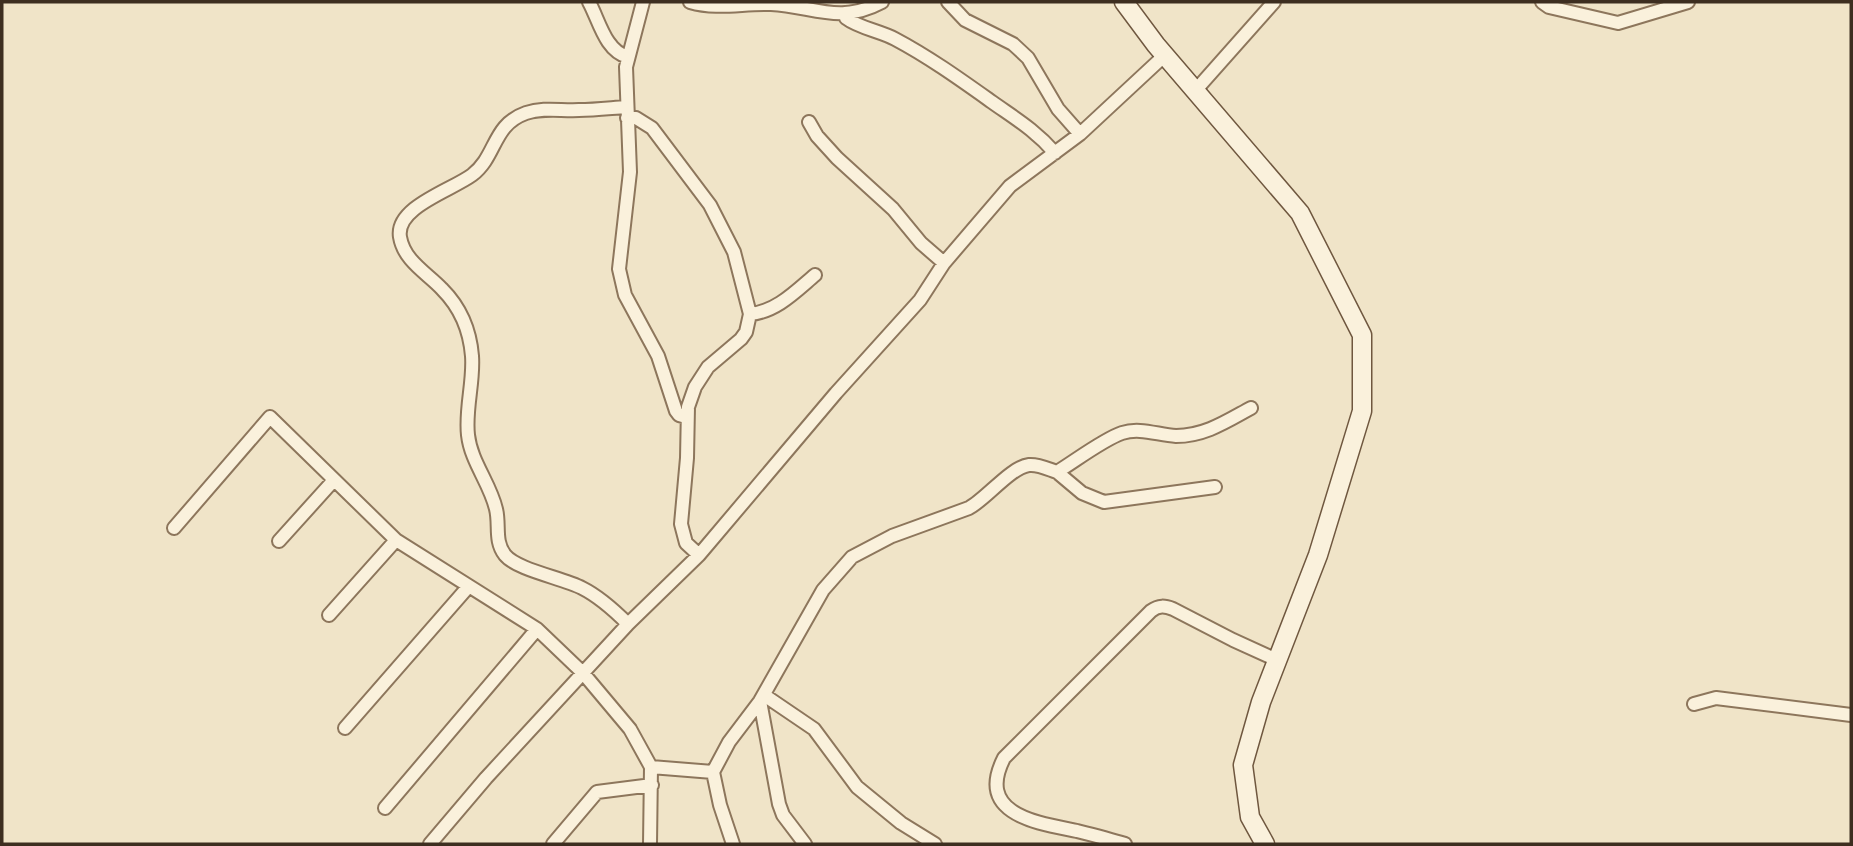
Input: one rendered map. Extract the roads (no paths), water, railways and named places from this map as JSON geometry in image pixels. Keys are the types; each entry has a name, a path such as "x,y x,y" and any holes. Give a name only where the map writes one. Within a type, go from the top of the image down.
{"main road":[{"path":"1124,2 1165,55 1300,213 1362,335 1362,411 1318,555 1261,702 1243,765 1251,817 1265,844"}],"street":[{"path":"589,2 610,44 628,57"},
{"path":"643,2 625,78 630,172 619,259 620,278 625,295 658,356 676,411 686,417"},
{"path":"690,2 721,7 771,4 822,13 845,13 871,8 882,2"},
{"path":"948,2 965,20 1013,44 1028,58 1058,109 1080,134"},
{"path":"1195,90 1274,2"},
{"path":"1542,2 1549,7 1618,23 1688,2"},
{"path":"845,13 846,18 853,23 896,40 1025,123 1055,153"},
{"path":"430,844 486,778 628,624 699,555 836,393 920,300 944,263 1010,186 1080,134 1165,55"},
{"path":"628,624 597,597 565,580 518,565 501,549 495,503 474,461 468,435 473,374 469,333 451,299 415,266 400,238 399,228 413,208 480,168 500,130 514,118 544,109 627,113 636,118 652,128 710,205 734,252 750,314 746,332 701,377 691,397 686,417 687,458 681,524 686,543 699,555"},
{"path":"809,122 817,136 837,158 893,209 921,243 944,263"},
{"path":"750,314 768,310 815,275"},
{"path":"1057,472 1119,434 1133,430 1176,436 1194,434 1211,430 1251,408"},
{"path":"174,528 270,418 396,540 537,629 583,673 630,729 651,767 650,844"},
{"path":"733,844 713,772 729,741 762,698 823,590 852,556 892,536 969,509 1020,467 1037,465 1057,472 1082,493 1104,502 1215,487"},
{"path":"279,541 334,480"},
{"path":"329,615 396,540"},
{"path":"345,728 469,586"},
{"path":"1125,844 1030,822 1012,812 1002,802 998,788 999,771 1004,758 1073,687 1158,607 1173,608 1277,660"},
{"path":"385,808 537,629"},
{"path":"762,698 779,804 783,815 804,844"},
{"path":"762,698 814,729 857,787 901,823 935,844"},
{"path":"1694,704 1716,698 1851,715"},
{"path":"651,767 713,772"},
{"path":"553,844 597,792 652,785"}]}
